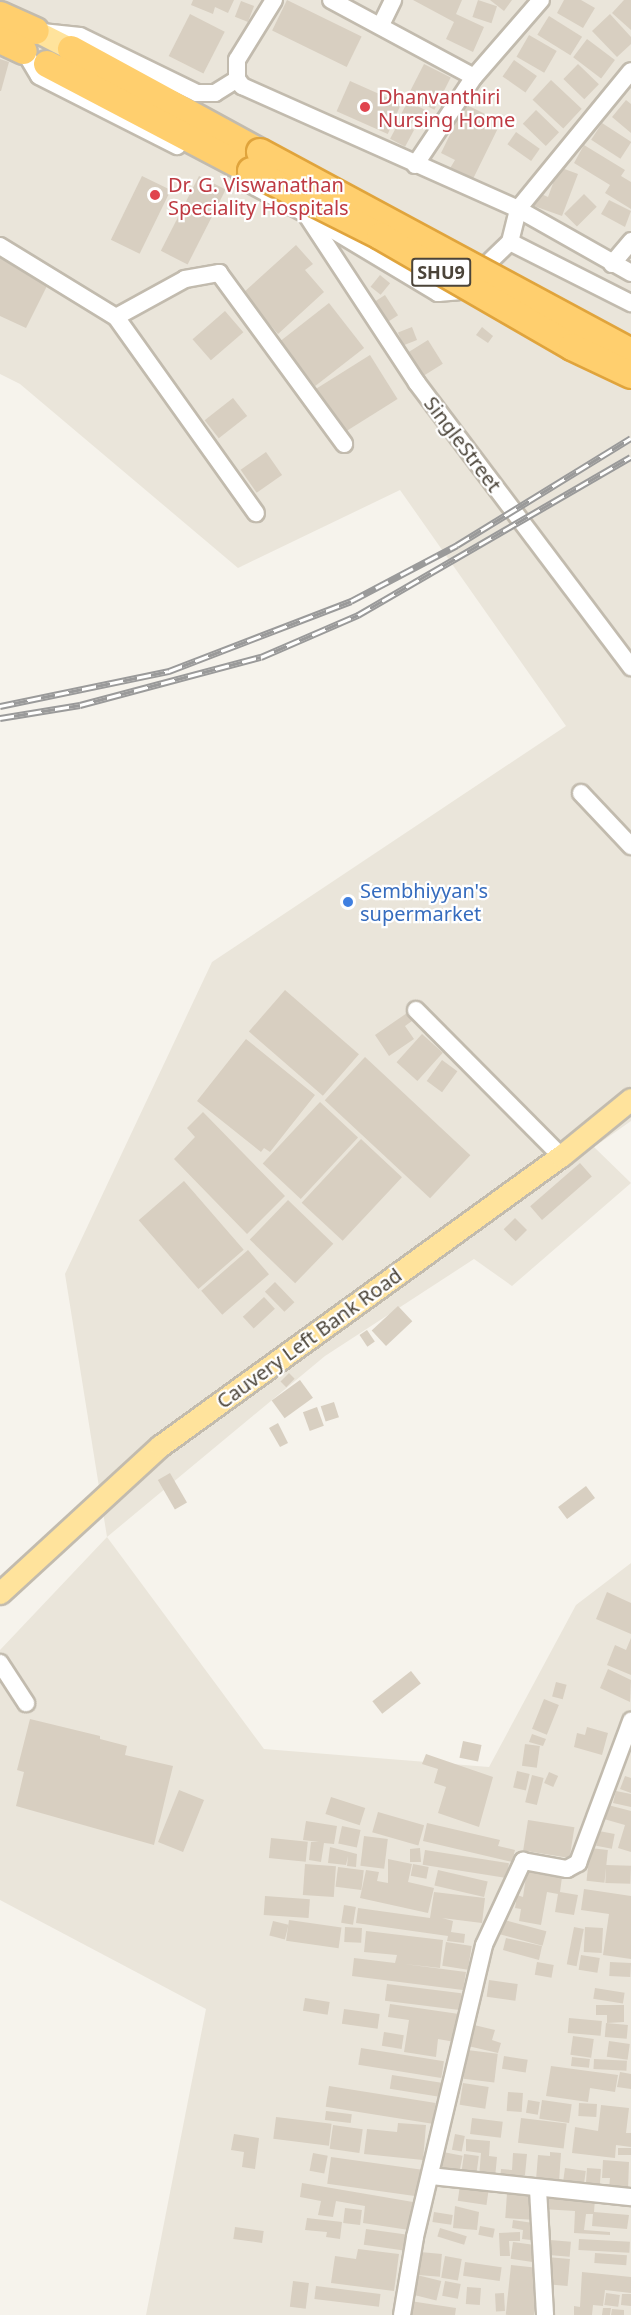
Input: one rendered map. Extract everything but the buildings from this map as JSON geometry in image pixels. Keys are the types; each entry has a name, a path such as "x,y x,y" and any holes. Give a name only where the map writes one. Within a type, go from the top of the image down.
{"highway":[{"name":"SHU9","path":"0,15 30,41"},
{"name":"SHU9","path":"0,40 30,41"},
{"name":"SHU9","path":"71,49 380,236 572,347 631,375"},
{"name":"SHU9","path":"47,64 255,161 631,352"}],"main road":[{"name":"SHU9","path":"30,41 71,49"},
{"name":"SHU9","path":"30,41 47,64"},
{"name":"Cauvery Left Bank Road","path":"0,1593 160,1446 561,1156 631,1099"}],"street":[{"path":"239,82 238,57 274,0"},
{"path":"331,0 474,77"},
{"path":"381,25 393,0"},
{"path":"415,165 474,77 541,0"},
{"path":"631,71 518,209 510,242 459,291 438,293 306,214 39,76 30,41 80,36 197,93 215,93 239,82 415,165 518,209 631,273"},
{"name":"SingleStreet","path":"306,214 417,383 631,667"},
{"path":"612,264 631,241"},
{"path":"510,242 631,303"},
{"path":"0,246 116,317 256,513"},
{"path":"116,317 185,279 219,273 344,444"},
{"path":"581,793 631,846"},
{"path":"416,1010 561,1156"},
{"path":"0,1663 26,1703"},
{"path":"402,2315 430,2176 488,1934 523,1861 567,1869 578,1862 631,1721"},
{"path":"430,2176 631,2197"},
{"path":"538,2189 545,2315"}],"shaded area":[{"path":"0,0 631,0 631,1121 594,1147 631,1183 512,1286 474,1259 325,1356 107,1537 65,1274 212,962 566,726 400,490 238,568 20,384 0,374"},
{"path":"107,1537 264,1749 489,1767 576,1605 631,1563 631,2315 146,2315 206,2009 0,1900 0,1650"}],"railway":[{"path":"0,706 169,671 351,601 457,545 631,438"},
{"path":"0,718 80,705 261,657 358,615 631,457"}],"place":[{"name":"Dhanvanthiri Nursing Home","path":"365,107"},
{"name":"Dr. G. Viswanathan Speciality Hospitals","path":"155,195"},
{"name":"Sembhiyyan's supermarket","path":"348,902"}]}
